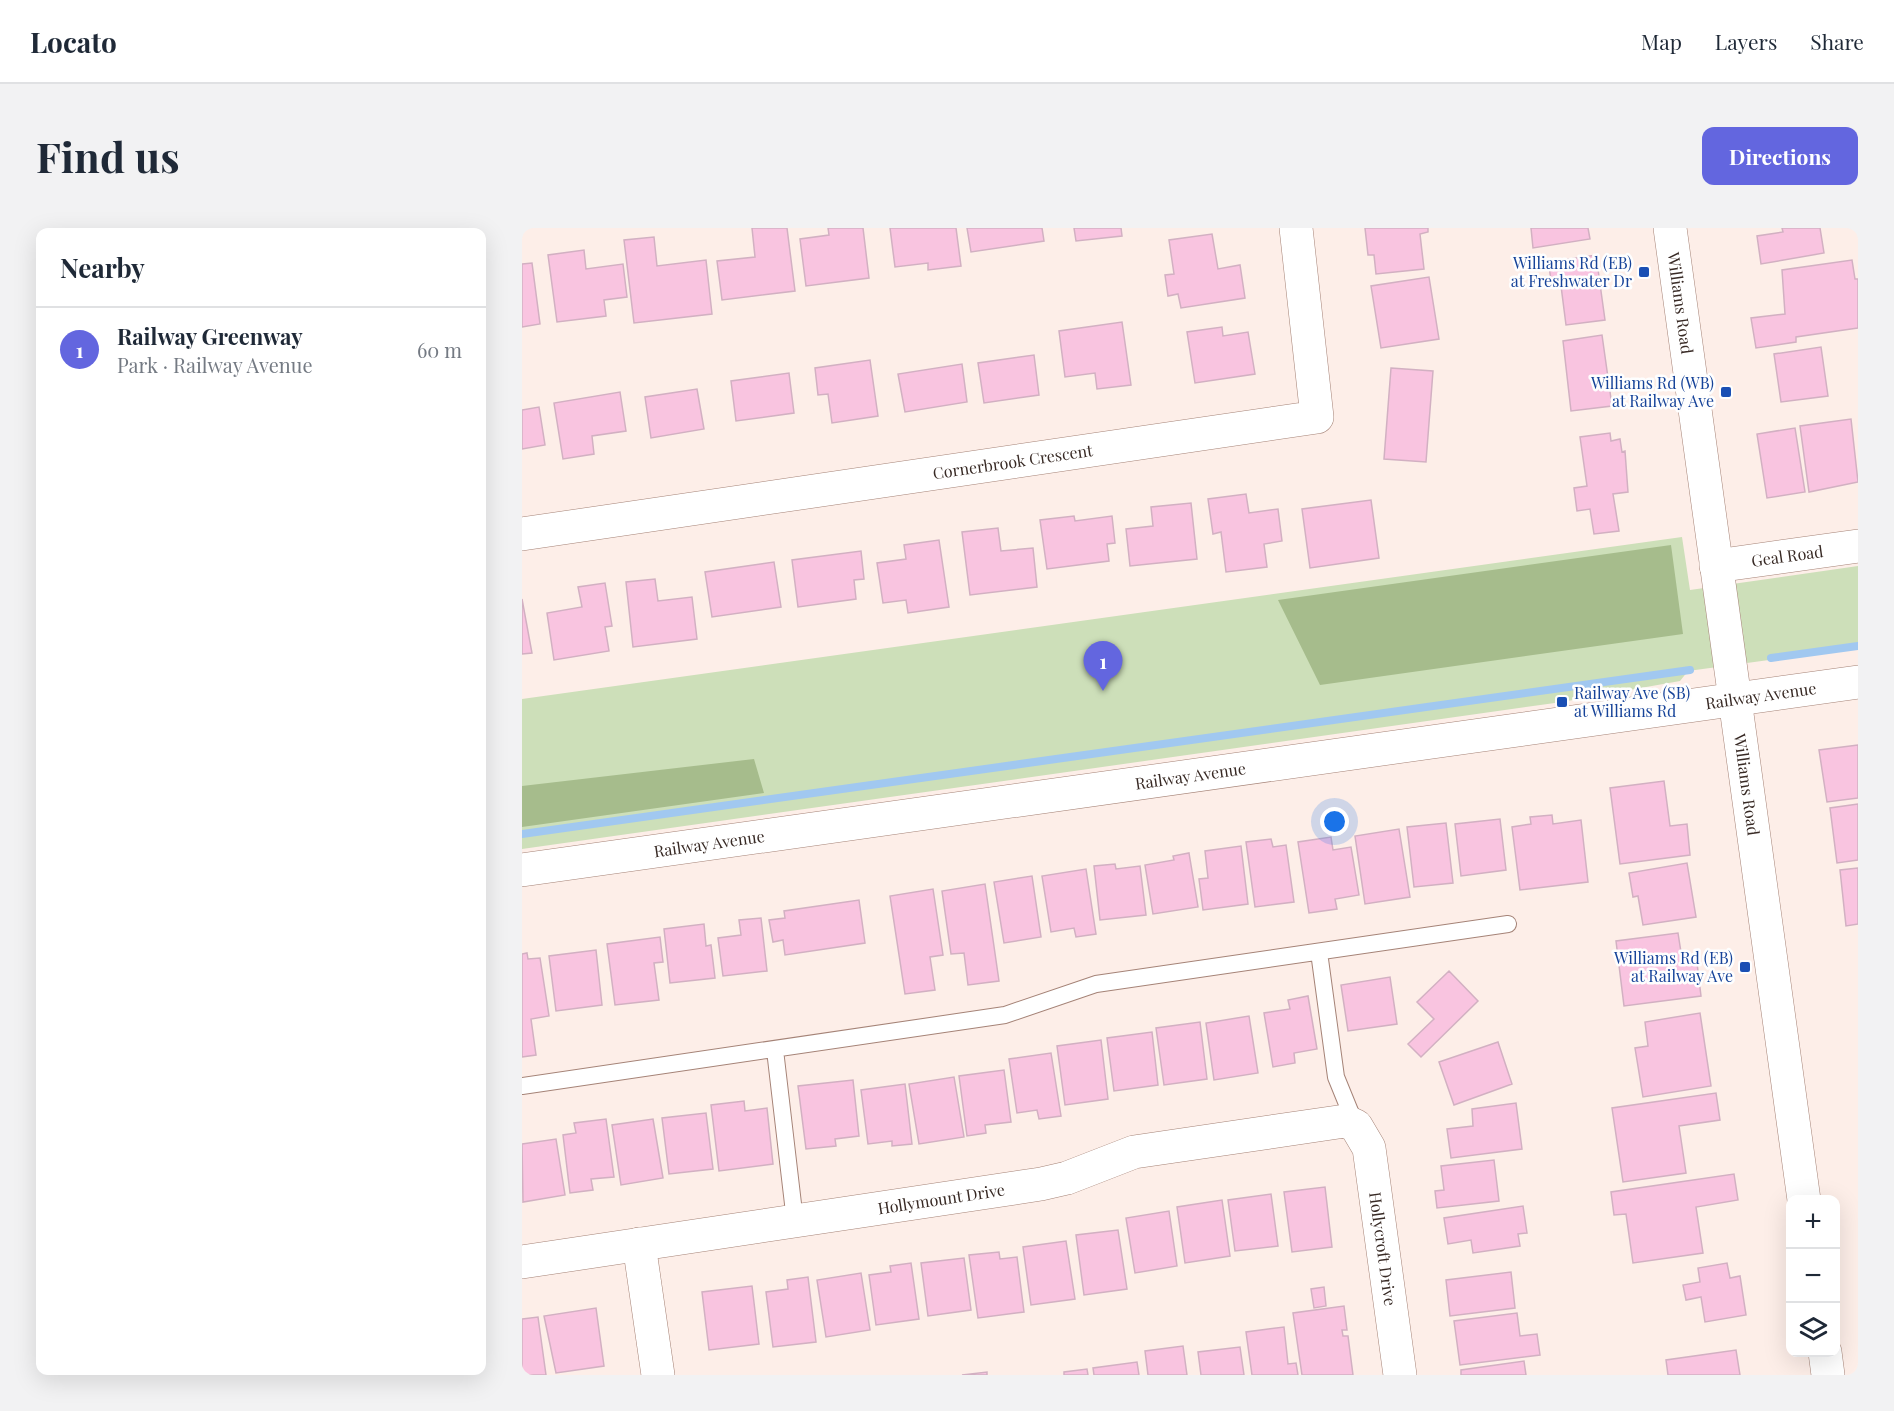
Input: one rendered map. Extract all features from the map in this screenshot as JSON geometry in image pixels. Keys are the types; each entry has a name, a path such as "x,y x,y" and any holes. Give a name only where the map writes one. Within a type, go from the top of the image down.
{"street":[{"name":"Cornerbrook Crescent","path":"522,534 1317,417 1296,228"},
{"name":"Williams Road","path":"1670,228 1803,1195"},
{"name":"Geal Road","path":"1716,566 1858,546"},
{"name":"Railway Avenue","path":"522,870 1858,682"},
{"name":"Hollymount Drive","path":"522,1262 1041,1184 1067,1178 1134,1152 1336,1122 1356,1126"},
{"name":"Hollycroft Drive","path":"1356,1126 1364,1136 1371,1162 1401,1375"},
{"path":"639,1244 658,1375"},
{"path":"1826,1357 1828,1375"}],"lane":[{"path":"522,1086 1005,1016 1096,984 1508,924"},
{"path":"1319,952 1336,1077 1356,1126"},
{"path":"775,1050 795,1221"}],"green space":[{"path":"1682,537 1690,590 1858,566 1858,648 1688,671 1680,681 1562,702 522,849 522,699"},
{"path":"1671,545 1683,634 1320,685 1278,600"},
{"path":"754,759 764,793 522,827 522,786"}],"building":[{"path":"752,228 787,228 795,291 722,300 717,261 755,257"},
{"path":"828,228 863,228 869,278 806,286 800,239 829,235"},
{"path":"890,228 956,228 961,266 928,270 928,263 895,267"},
{"path":"967,228 1042,228 1044,241 971,252"},
{"path":"1074,228 1121,228 1122,236 1076,241"},
{"path":"1365,228 1428,228 1428,232 1420,234 1424,269 1376,274 1374,255 1368,255"},
{"path":"1531,228 1588,228 1590,239 1533,248"},
{"path":"1782,228 1820,228 1824,253 1761,264 1757,236 1783,232"},
{"path":"1212,234 1218,269 1240,265 1245,298 1181,308 1178,294 1168,296 1165,275 1174,274 1169,240"},
{"path":"654,237 657,266 706,260 712,314 634,323 624,240"},
{"path":"584,250 586,269 623,264 627,297 604,300 606,316 557,322 548,255"},
{"path":"1596,255 1605,320 1566,325 1561,286 1552,288 1549,266 1557,265 1557,261"},
{"path":"1852,260 1855,279 1858,279 1858,328 1796,337 1796,342 1756,348 1751,318 1785,314 1782,270"},
{"path":"532,263 540,324 522,327 522,264"},
{"path":"1429,277 1439,339 1381,348 1371,286"},
{"path":"1122,322 1131,385 1097,389 1095,373 1065,377 1059,331"},
{"path":"1222,327 1223,336 1248,332 1255,374 1195,383 1187,332"},
{"path":"1602,335 1612,406 1571,411 1563,341"},
{"path":"1821,347 1828,396 1781,402 1774,354"},
{"path":"1034,355 1039,395 984,403 978,363"},
{"path":"870,360 878,416 832,423 828,394 818,395 815,368"},
{"path":"962,364 967,402 905,412 898,374"},
{"path":"1391,368 1433,371 1426,462 1384,459"},
{"path":"789,373 794,413 736,421 731,381"},
{"path":"697,389 704,429 651,438 645,397"},
{"path":"620,392 626,431 592,436 594,454 563,459 554,403"},
{"path":"539,407 545,445 522,449 522,410"},
{"path":"1851,419 1858,482 1809,492 1800,426"},
{"path":"1795,428 1805,492 1767,498 1757,434"},
{"path":"1610,433 1611,441 1620,439 1622,452 1625,451 1628,492 1613,494 1619,531 1594,534 1590,509 1577,511 1574,488 1587,486 1580,437"},
{"path":"1246,494 1249,513 1278,509 1282,541 1264,544 1267,567 1226,572 1221,532 1213,534 1208,499"},
{"path":"1371,500 1379,558 1310,568 1302,509"},
{"path":"1191,503 1197,559 1130,566 1126,529 1153,526 1151,507"},
{"path":"1074,516 1075,521 1112,516 1115,543 1107,544 1109,561 1047,569 1040,520"},
{"path":"998,528 1001,551 1033,548 1037,587 970,595 962,532"},
{"path":"939,540 949,607 908,613 906,600 883,603 877,563 906,559 904,545"},
{"path":"861,551 864,579 854,580 856,599 798,607 792,560"},
{"path":"774,562 781,607 712,617 705,572"},
{"path":"655,579 658,601 692,597 697,639 633,647 626,582"},
{"path":"605,583 612,626 605,627 609,651 554,660 547,613 582,607 578,587"},
{"path":"522,599 532,653 522,654"},
{"path":"1858,745 1858,798 1827,802 1819,750"},
{"path":"1664,781 1670,826 1687,824 1690,855 1620,864 1610,788"},
{"path":"1858,804 1858,860 1837,863 1830,808"},
{"path":"1552,815 1553,824 1581,820 1588,882 1520,890 1512,827 1531,824 1530,817"},
{"path":"1500,819 1506,870 1461,876 1455,824"},
{"path":"1446,823 1453,883 1414,887 1407,827"},
{"path":"1399,829 1410,897 1365,904 1355,836"},
{"path":"1331,837 1333,850 1351,847 1359,895 1335,899 1337,909 1309,913 1298,842"},
{"path":"1271,839 1273,847 1286,845 1294,902 1255,907 1246,842"},
{"path":"1241,846 1248,904 1203,910 1199,879 1208,878 1205,851"},
{"path":"1189,853 1198,907 1153,914 1145,865 1174,860 1173,856"},
{"path":"1687,863 1696,917 1643,925 1638,896 1633,897 1629,873"},
{"path":"1115,864 1116,869 1140,866 1146,915 1100,920 1094,866"},
{"path":"1858,868 1858,924 1846,926 1840,870"},
{"path":"1086,869 1096,934 1076,937 1074,928 1051,932 1042,876"},
{"path":"1032,876 1041,937 1004,943 994,882"},
{"path":"985,884 999,981 968,985 964,953 951,954 942,891"},
{"path":"933,889 943,955 930,957 935,990 905,994 890,896"},
{"path":"859,900 865,943 785,955 783,940 773,942 769,920 785,918 784,911"},
{"path":"761,918 767,971 723,976 718,938 741,935 739,920"},
{"path":"704,924 706,946 711,945 715,978 670,983 664,929"},
{"path":"1678,933 1683,965 1697,963 1701,996 1624,1006 1616,941"},
{"path":"660,937 663,962 654,963 659,1000 615,1005 607,944"},
{"path":"596,950 602,1005 556,1011 549,956"},
{"path":"527,953 528,959 540,958 549,1016 531,1019 536,1055 522,1057 522,954"},
{"path":"1449,971 1478,1001 1421,1057 1408,1044 1434,1019 1417,1002"},
{"path":"1390,977 1397,1024 1348,1031 1341,985"},
{"path":"1308,996 1317,1049 1294,1053 1295,1063 1273,1067 1264,1013 1290,1009 1288,1000"},
{"path":"1700,1013 1711,1086 1643,1097 1635,1048 1648,1046 1645,1022"},
{"path":"1249,1016 1258,1073 1214,1080 1206,1023"},
{"path":"1200,1022 1207,1079 1164,1085 1156,1028"},
{"path":"1152,1032 1158,1085 1114,1091 1107,1038"},
{"path":"1101,1040 1108,1099 1065,1105 1057,1046"},
{"path":"1498,1042 1512,1084 1454,1105 1439,1062"},
{"path":"1051,1053 1061,1116 1039,1119 1037,1110 1017,1113 1009,1059"},
{"path":"1004,1070 1011,1122 985,1125 986,1133 967,1136 959,1076"},
{"path":"954,1077 964,1137 919,1144 909,1084"},
{"path":"853,1080 859,1136 835,1139 836,1146 806,1149 798,1086"},
{"path":"905,1084 912,1144 892,1146 892,1141 868,1144 861,1090"},
{"path":"1716,1093 1720,1120 1679,1126 1686,1173 1623,1182 1612,1108"},
{"path":"744,1101 745,1111 767,1108 773,1164 719,1171 711,1105"},
{"path":"1516,1103 1522,1149 1451,1158 1447,1129 1473,1126 1472,1109"},
{"path":"706,1113 713,1169 669,1174 662,1118"},
{"path":"606,1119 614,1177 591,1179 593,1190 570,1193 563,1135 576,1133 574,1123"},
{"path":"653,1119 663,1178 621,1185 612,1125"},
{"path":"556,1139 565,1195 523,1202 522,1144"},
{"path":"1494,1160 1499,1201 1437,1208 1435,1191 1444,1190 1441,1166"},
{"path":"1734,1174 1738,1200 1696,1207 1703,1253 1633,1263 1626,1214 1614,1215 1611,1192"},
{"path":"1325,1187 1332,1247 1292,1252 1284,1192"},
{"path":"1271,1194 1278,1246 1235,1251 1228,1200"},
{"path":"1222,1200 1230,1256 1185,1263 1177,1207"},
{"path":"1523,1206 1527,1233 1518,1234 1520,1246 1473,1253 1471,1240 1448,1244 1444,1218"},
{"path":"1169,1211 1177,1266 1135,1273 1126,1218"},
{"path":"1118,1230 1127,1289 1084,1295 1076,1235"},
{"path":"1066,1241 1075,1299 1031,1305 1023,1247"},
{"path":"999,1252 1000,1259 1017,1257 1024,1312 978,1318 969,1255"},
{"path":"964,1258 971,1310 928,1316 921,1263"},
{"path":"911,1263 919,1319 876,1325 869,1275 891,1272 890,1266"},
{"path":"1727,1263 1730,1278 1740,1276 1746,1315 1705,1322 1701,1297 1686,1300 1683,1285 1700,1282 1698,1268"},
{"path":"1511,1272 1515,1308 1450,1316 1446,1280"},
{"path":"861,1273 870,1330 826,1337 817,1280"},
{"path":"808,1277 816,1342 773,1347 766,1292 788,1289 787,1280"},
{"path":"752,1286 759,1344 709,1350 702,1292"},
{"path":"1324,1287 1326,1306 1314,1308 1311,1289"},
{"path":"1344,1306 1347,1330 1342,1330 1343,1336 1348,1336 1353,1375 1302,1375 1293,1313"},
{"path":"596,1308 604,1366 556,1373 544,1316"},
{"path":"1517,1313 1520,1336 1537,1334 1540,1355 1460,1365 1454,1321"},
{"path":"538,1317 546,1375 522,1375 522,1319"},
{"path":"1284,1327 1288,1364 1296,1363 1298,1375 1252,1375 1246,1332"},
{"path":"1183,1346 1187,1375 1148,1375 1145,1351"},
{"path":"1240,1347 1244,1375 1201,1375 1198,1352"},
{"path":"1736,1350 1740,1375 1668,1375 1666,1360"},
{"path":"1524,1361 1526,1375 1461,1375 1461,1370"},
{"path":"1137,1362 1139,1375 1094,1375 1093,1368"},
{"path":"1087,1369 1088,1375 1064,1375 1064,1372"},
{"path":"987,1372 987,1375 962,1375"}],"waterway":[{"path":"1771,658 1858,646"},
{"path":"522,834 1690,670"}],"place":[{"name":"Williams Rd (EB) at Freshwater Dr","path":"1644,272"},
{"name":"Williams Rd (WB) at Railway Ave","path":"1726,392"},
{"name":"Railway Greenway","path":"1103,691"},
{"name":"Railway Ave (SB) at Williams Rd","path":"1562,702"},
{"name":"Williams Rd (EB) at Railway Ave","path":"1745,967"}]}
